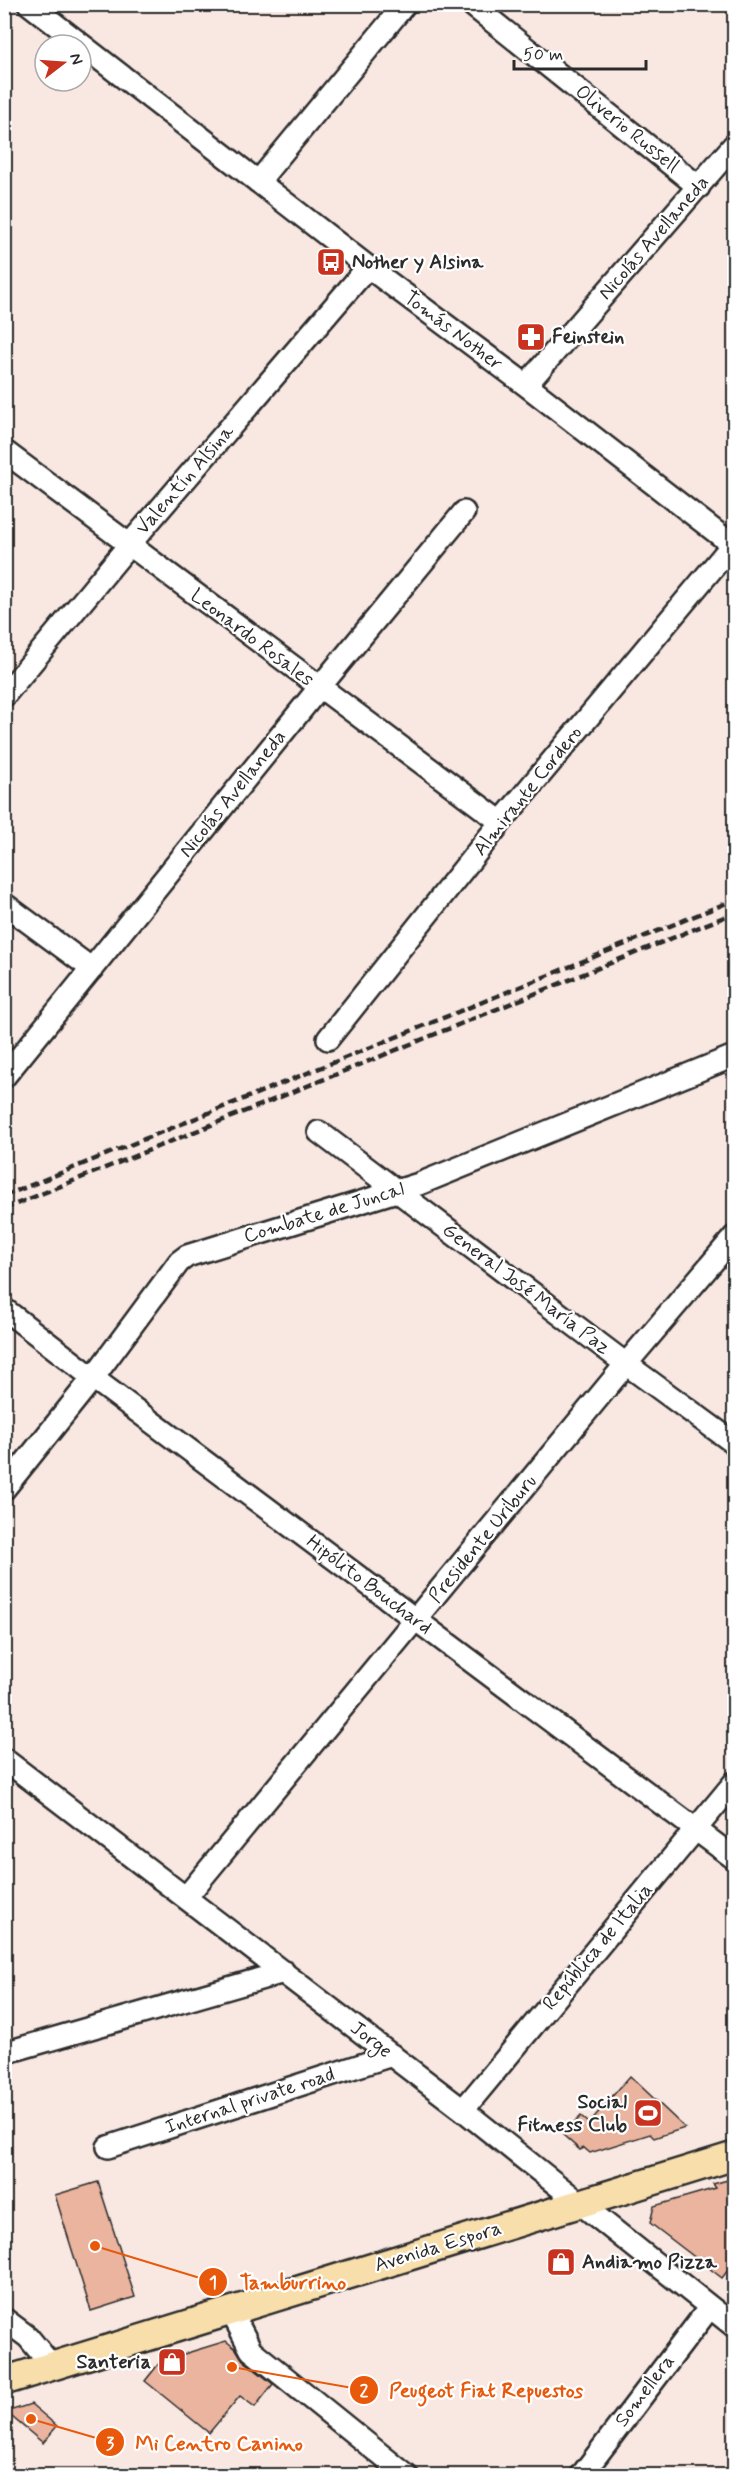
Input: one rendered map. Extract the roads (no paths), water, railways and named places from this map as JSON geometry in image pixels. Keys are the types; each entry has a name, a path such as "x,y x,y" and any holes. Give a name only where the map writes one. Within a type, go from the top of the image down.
{"main road":[{"name":"Avenida Espora","path":"4,2381 735,2156"}],"street":[{"name":"Tomás Nother","path":"29,4 368,267 526,385 733,545"},
{"path":"258,182 405,4"},
{"name":"Oliverio Russell","path":"471,4 699,187"},
{"name":"Nicolás Avellaneda","path":"526,385 735,145"},
{"name":"Valentín Alsina","path":"4,696 129,545 368,267"},
{"name":"Leonardo Rosales","path":"4,451 501,822"},
{"name":"Nicolás Avellaneda","path":"4,1077 464,512"},
{"name":"Almirante Cordero","path":"328,1039 501,822 733,545"},
{"path":"4,904 92,969"},
{"name":"Combate de Juncal","path":"4,1489 93,1378 179,1262 187,1256 419,1184 735,1056"},
{"name":"General José María Paz","path":"319,1132 626,1365 735,1443"},
{"name":"Presidente Uriburu","path":"186,1896 417,1621 626,1365 735,1237"},
{"name":"Hipólito Bouchard","path":"4,1309 735,1858"},
{"name":"Jorge","path":"4,1759 463,2110 735,2326"},
{"name":"República de Italia","path":"463,2110 735,1783"},
{"path":"4,2053 284,1972"},
{"name":"Internal private road","path":"108,2146 392,2055"},
{"name":"Somellera","path":"581,2475 710,2307"},
{"path":"231,2311 251,2350 407,2475"},
{"path":"4,2319 28,2337 52,2366"}],"railway":[{"path":"4,1196 734,900"},
{"path":"4,1209 734,913"}],"place":[{"name":"Nother y Alsina","path":"331,262"},
{"name":"Feinstein","path":"531,337"},
{"name":"Social Fitness Club","path":"648,2113"},
{"name":"Tamburrino","path":"95,2246"},
{"name":"Andiamo Pizza","path":"561,2262"},
{"name":"Santeria","path":"172,2362"},
{"name":"Peugeot Fiat Repuestos","path":"232,2367"},
{"name":"Mi Centro Canino","path":"31,2419"}]}
